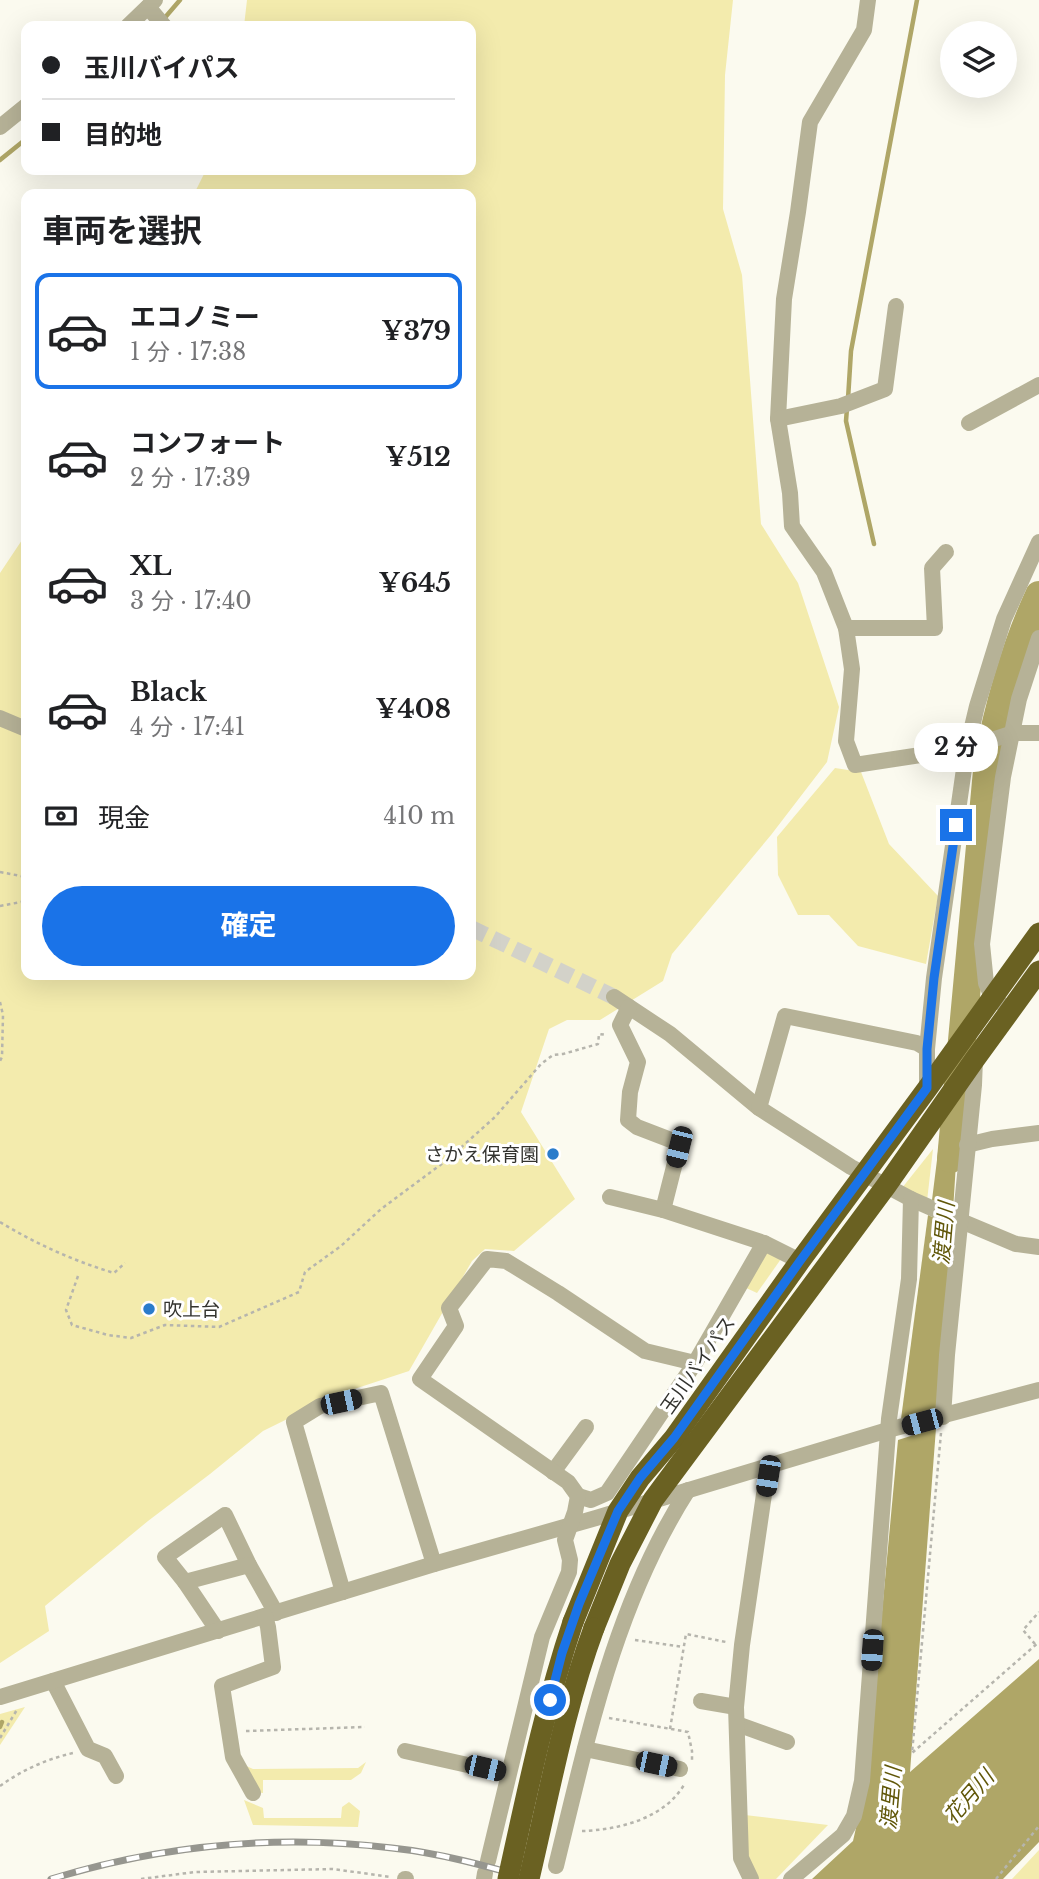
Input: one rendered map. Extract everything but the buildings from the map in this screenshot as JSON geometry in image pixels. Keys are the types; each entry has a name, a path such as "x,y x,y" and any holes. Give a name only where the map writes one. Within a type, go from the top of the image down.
{"highway":[{"name":"玉川バイパス","path":"508,1879 543,1724 583,1625 618,1511 640,1478 674,1438 1039,933"},
{"name":"玉川バイパス","path":"529,1879 578,1671 583,1625 620,1564 653,1500 886,1186 1039,971"}],"street":[{"path":"868,0 864,30 810,122 799,212 783,299 778,419 790,493 792,526 824,572 846,628 852,669 846,741 855,765 967,748 1013,733 1039,733"},
{"path":"140,21 157,14"},
{"path":"0,127 21,110"},
{"path":"778,419 847,404 885,389 896,306"},
{"path":"969,423 1039,385"},
{"path":"927,1088 927,1049 934,978 967,748 1004,619 1039,542"},
{"path":"846,628 935,628 932,568 946,552"},
{"path":"1011,1010 992,998 986,983 982,944 1003,777 1019,699 1039,638"},
{"path":"0,718 21,727"},
{"path":"614,997 670,1034 759,1108 864,1174 961,1221 1017,1244 1039,1247"},
{"path":"629,1007 620,1025 638,1062 630,1092 628,1120 637,1127 676,1142 679,1147 663,1210"},
{"path":"759,1108 785,1016 917,1043 927,1049"},
{"path":"943,1416 975,1059"},
{"path":"967,1145 1039,1133"},
{"path":"610,1197 663,1210 764,1243 800,1261"},
{"path":"791,1879 843,1835 854,1816 862,1781 909,1279 912,1199"},
{"path":"695,1363 645,1352 506,1261 487,1259 449,1308 456,1326 420,1379 568,1482 578,1496 590,1500 607,1493 695,1363 764,1243"},
{"path":"0,1697 434,1564 894,1429 1039,1390"},
{"path":"343,1592 295,1422 320,1406 381,1393 434,1564"},
{"path":"553,1472 586,1427"},
{"path":"738,1879 741,1858 736,1707 742,1645 768,1467"},
{"path":"556,1866 585,1749 623,1620 675,1510 688,1490"},
{"path":"485,1871 542,1637 569,1572 570,1560 565,1540 578,1496"},
{"path":"218,1631 165,1557 225,1515 271,1615 268,1627 273,1667 222,1686 233,1757 253,1793"},
{"path":"185,1582 248,1565"},
{"path":"542,1637 610,1658"},
{"path":"53,1681 89,1749 105,1756 116,1776"},
{"path":"701,1701 736,1707"},
{"path":"737,1724 787,1742"},
{"path":"585,1749 680,1769"},
{"path":"405,1751 508,1774"},
{"path":"504,1791 571,1806"},
{"path":"741,1858 751,1879"}],"path":[{"path":"0,872 21,876"},
{"path":"0,906 21,902"},
{"path":"0,1002 3,1015 0,1061"},
{"path":"78,1276 66,1310 72,1325 131,1338 165,1325 219,1327 299,1292 305,1272 341,1245 381,1209 447,1160 495,1117 541,1064 553,1055 598,1044 599,1034 611,1035 620,1025"},
{"path":"0,1222 26,1238 85,1264 114,1273 125,1263"},
{"path":"943,1416 912,1753 1038,1644 1023,1629 1039,1612"},
{"path":"623,1620 631,1629 629,1640 683,1647"},
{"path":"670,1728 686,1634 742,1645"},
{"path":"0,1738 21,1703"},
{"path":"229,1731 365,1727"},
{"path":"0,1786 53,1758 89,1749"},
{"path":"996,1879 1039,1826"},
{"path":"141,1879 195,1872 333,1869 405,1879"}],"shaded area":[{"path":"247,0 733,0 725,75 723,209 742,275 761,524 798,583 839,707 827,762 771,835 672,954 663,981 600,1020 567,1020 549,1029 521,1112 575,1199 514,1251 485,1249 472,1261 409,1371 336,1395 263,1431 45,1606 49,1631 0,1663 0,573 21,542 21,980 476,980 476,189 196,189 204,175 476,175 476,21 245,21"},
{"path":"835,768 861,772 889,844 938,896 926,964 858,946 829,915 798,915 778,875 777,837"},
{"path":"933,1149 927,1201 902,1188"},
{"path":"766,1250 781,1259 757,1293 744,1287"},
{"path":"25,1707 0,1745 0,1714"},
{"path":"366,1762 361,1773 351,1780 263,1780 263,1793 255,1792 244,1765 253,1769 358,1768"},
{"path":"244,1800 263,1808 264,1818 341,1818 342,1807 349,1802 360,1811 358,1827 253,1825"},
{"path":"745,1815 828,1825 776,1879 757,1879 747,1856"},
{"path":"1039,1850 1039,1879 1012,1879"}],"water":[{"path":"959,1116 953,1211 932,1200 939,1144"},
{"path":"928,1215 954,1227 938,1407 901,1419"},
{"name":"花月川","path":"936,1428 910,1772 1039,1659 1039,1842 1003,1879 812,1879 853,1841 866,1784 898,1440"}],"waterway":[{"path":"162,21 180,0"},
{"path":"848,399 851,351 917,0"},
{"path":"0,160 21,143"},
{"path":"847,408 846,421 874,544"},
{"name":"渡里川","path":"951,1159 988,760 1009,676 1039,595"},
{"path":"0,1727 2,1722"}],"tunnel":[{"path":"476,930 614,997"}],"railway":[{"path":"51,1879 93,1867 177,1851 220,1845 306,1842 428,1853 532,1879"}],"place":[{"name":"さかえ保育園","path":"553,1154"},
{"name":"吹上台","path":"149,1309"}],"route":[{"path":"550,1700 562,1653 579,1604 618,1511 640,1478 674,1438 927,1088 927,1049 934,978 956,825"}]}
